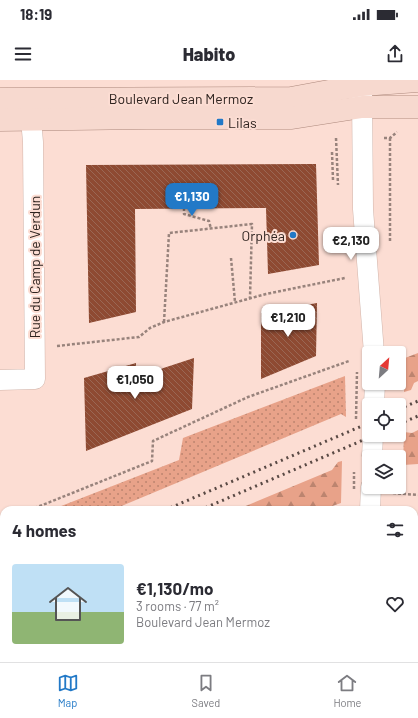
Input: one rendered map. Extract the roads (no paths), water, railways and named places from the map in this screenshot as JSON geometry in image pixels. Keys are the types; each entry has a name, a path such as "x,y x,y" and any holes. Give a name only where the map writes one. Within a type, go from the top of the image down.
{"main road":[{"name":"Boulevard Jean Mermoz","path":"0,99 291,98 362,85 418,81"},
{"name":"Boulevard Jean Mermoz","path":"0,120 292,118 362,107 418,107"}],"street":[{"path":"362,85 363,209 373,346"},
{"name":"Rue du Camp de Verdun","path":"0,380 35,379 33,142 31,119"},
{"path":"370,506 371,494"}],"railway":[{"path":"406,406 418,401"},
{"path":"406,421 418,416"},
{"path":"174,506 362,426"},
{"path":"209,506 362,441"}],"place":[{"name":"Lilas","path":"220,122"},
{"name":"Orphéa","path":"293,235"}]}
